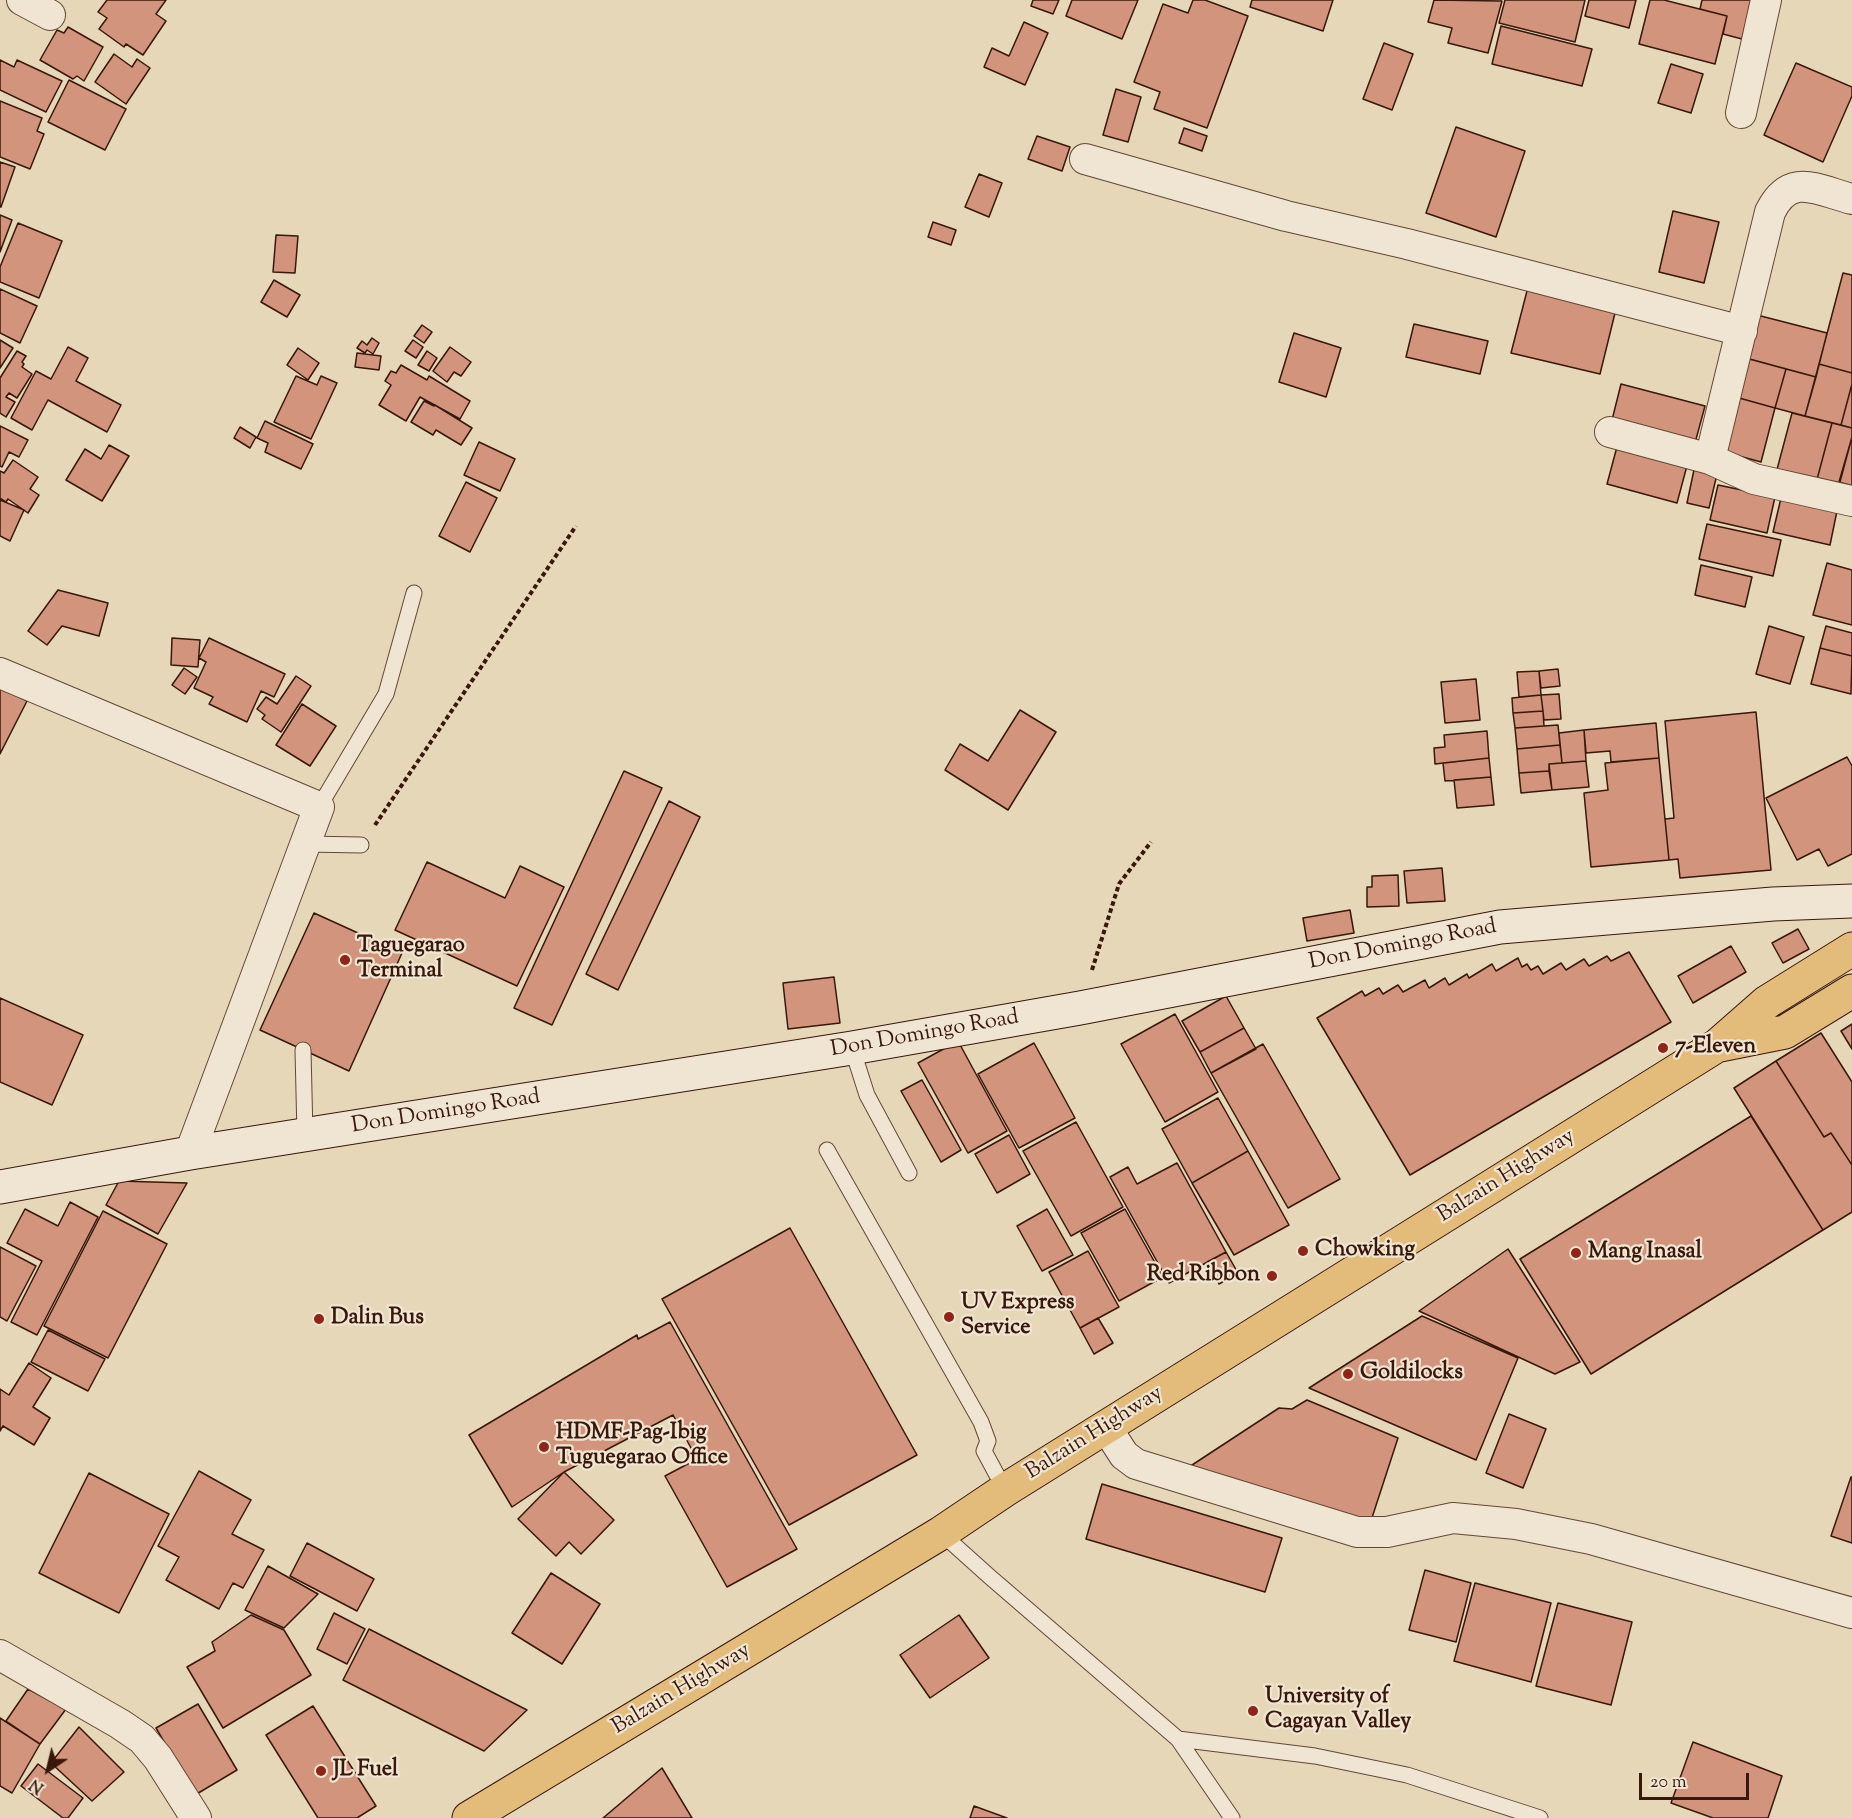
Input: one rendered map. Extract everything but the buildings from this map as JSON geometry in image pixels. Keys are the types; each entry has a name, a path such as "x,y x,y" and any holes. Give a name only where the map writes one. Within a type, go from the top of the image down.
{"main road":[{"name":"Don Domingo Road","path":"0,1187 190,1153 852,1048 1080,1008 1500,927 1773,904 1852,901"},
{"name":"Balzain Highway","path":"469,1818 941,1533 1005,1490 1718,1045 1767,1002 1852,949"},
{"name":"Balzain Highway","path":"1718,1045 1785,1032 1852,991"}],"street":[{"path":"22,0 50,15"},
{"path":"1741,113 1766,0"},
{"path":"1085,159 1286,216 1407,244 1742,331"},
{"path":"1710,459 1770,212 1782,193 1799,186 1852,199"},
{"path":"1610,432 1710,459 1754,479 1852,501"},
{"path":"0,673 319,807 190,1153"},
{"path":"1106,1427 1124,1455 1136,1464 1357,1532 1387,1532 1453,1518 1516,1524 1591,1539 1852,1613"},
{"path":"0,1655 142,1739 158,1758 196,1818"}],"lane":[{"path":"319,807 386,694 414,593"},
{"path":"306,844 361,845"},
{"path":"852,1048 867,1095 909,1173"},
{"path":"303,1050 305,1135"},
{"path":"827,1150 981,1422 988,1441 984,1451 1005,1490"},
{"path":"941,1533 1178,1739 1232,1818"},
{"path":"1178,1739 1315,1756 1407,1775 1540,1818"}],"path":[{"path":"361,845 576,526"},
{"path":"1080,1008 1119,884 1151,842"}],"place":[{"name":"Taguegarao Terminal","path":"345,960"},
{"name":"7-Eleven","path":"1663,1048"},
{"name":"Chowking","path":"1303,1251"},
{"name":"Mang Inasal","path":"1576,1253"},
{"name":"Red Ribbon","path":"1272,1276"},
{"name":"UV Express Service","path":"949,1317"},
{"name":"Dalin Bus","path":"319,1319"},
{"name":"Goldilocks","path":"1348,1374"},
{"name":"HDMF-Pag-Ibig Tuguegarao Office","path":"544,1447"},
{"name":"University of Cagayan Valley","path":"1253,1711"},
{"name":"JL Fuel","path":"321,1771"}]}
